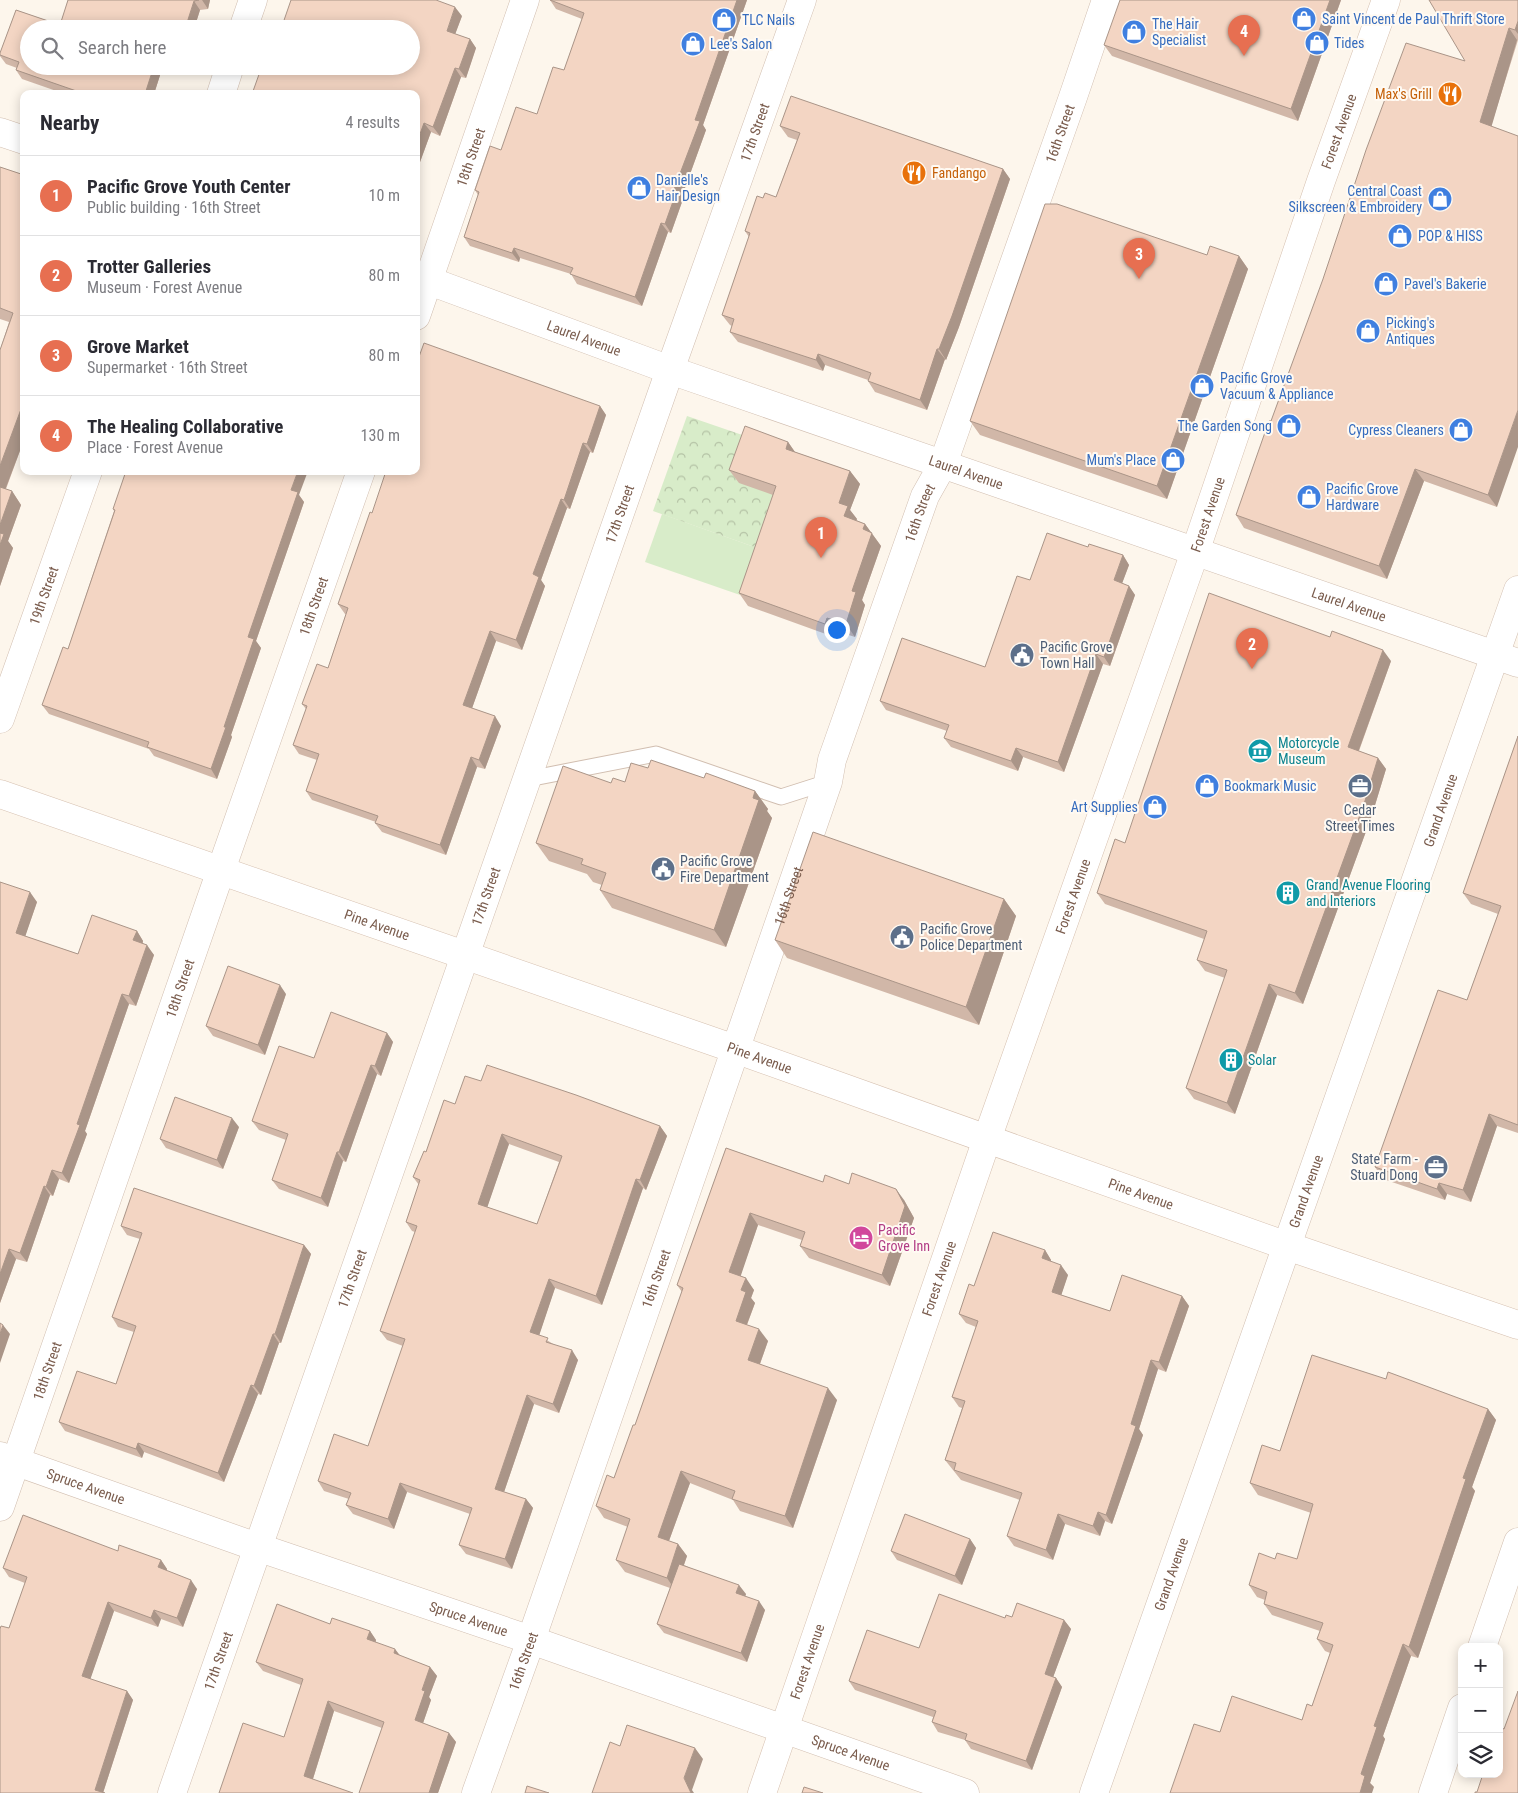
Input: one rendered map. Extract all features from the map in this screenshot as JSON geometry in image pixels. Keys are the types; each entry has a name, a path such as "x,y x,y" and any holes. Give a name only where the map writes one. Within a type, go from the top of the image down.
{"street":[{"path":"246,20 253,0"},
{"name":"18th Street","path":"422,279 525,0"},
{"name":"17th Street","path":"172,1793 464,956 802,0"},
{"name":"16th Street","path":"476,1793 531,1640 828,782 832,760 925,496 943,464 1106,0"},
{"name":"Forest Avenue","path":"762,1793 988,1139 1195,552 1321,181 1386,0"},
{"path":"222,90 227,75"},
{"path":"0,132 20,139"},
{"name":"Laurel Avenue","path":"422,279 670,370 1507,659"},
{"name":"19th Street","path":"0,719 87,475"},
{"name":"18th Street","path":"0,1507 8,1459 221,870 360,475"},
{"name":"Grand Avenue","path":"1094,1793 1287,1246 1507,659 1518,590"},
{"name":"Pine Avenue","path":"0,794 735,1049 1287,1246 1518,1325"},
{"name":"Spruce Avenue","path":"8,1459 257,1548 531,1640 964,1793"},
{"path":"1483,1643 1518,1542"},
{"path":"1433,1793 1458,1720"}],"lane":[{"path":"528,779 656,754 780,796 828,782"}],"green space":[{"path":"687,416 754,439 781,498 760,549 653,511"},
{"path":"662,514 760,549 743,596 645,562"}],"building":[{"path":"68,0 199,0 194,1 188,20 62,20"},
{"path":"291,0 436,0 455,7 447,31 470,39 459,69 455,68 433,127 424,123 420,134 420,90 253,90 259,75 420,75 420,20 284,20"},
{"path":"550,0 737,0 695,120 700,121 673,192 676,193 665,224 661,223 635,297 570,274 573,268 514,248 512,253 464,237 479,192 475,190 490,146 501,150 516,107 537,114 553,67 564,70 584,13"},
{"path":"1120,0 1330,0 1291,109 1104,45"},
{"path":"1429,0 1518,0 1518,21 1515,30 1509,28 1480,122 1518,136 1518,410 1488,495 1415,469 1379,566 1236,515 1269,421 1271,421 1323,279 1366,150 1406,43 1465,61"},
{"path":"16,10 45,20 20,20 20,71 16,70 19,62 0,55"},
{"path":"30,75 151,75 146,90 74,90"},
{"path":"791,96 1003,169 952,316 939,349 937,349 920,400 868,381 871,373 818,354 816,360 730,332 734,319 722,315 750,233 745,231 757,196 763,198 765,193 776,197 800,133 780,126"},
{"path":"0,167 20,174 20,412 0,466 0,350 13,313 0,308"},
{"path":"1045,204 1057,204 1207,255 1210,246 1239,256 1157,486 970,421"},
{"path":"424,343 600,406 587,444 583,443 564,500 561,499 533,574 539,577 516,640 490,631 463,705 495,716 479,760 471,757 440,845 375,823 378,816 306,791 319,754 293,745 307,706 302,704 317,664 328,668 348,608 338,604 385,475 420,475 420,354"},
{"path":"745,426 788,442 786,449 850,471 839,503 848,506 844,516 865,524 863,529 872,533 852,591 856,592 846,624 827,618 825,624 739,593 776,486 729,470"},
{"path":"125,475 297,475 291,490 298,492 248,637 254,639 211,769 147,747 149,742 42,705 63,647 68,649 115,510 113,509"},
{"path":"0,487 12,491 0,525"},
{"path":"0,533 4,534 0,545"},
{"name":"Pacific Grove Town Hall","path":"1047,533 1088,547 1089,544 1123,555 1114,580 1129,586 1104,657 1096,654 1058,762 1016,748 1011,761 944,738 949,725 880,701 902,638 985,667 1017,576 1030,580"},
{"path":"1209,593 1330,637 1332,631 1383,650 1348,747 1378,758 1364,804 1295,993 1269,984 1227,1103 1186,1088 1227,970 1197,960 1207,931 1097,893 1115,839 1125,843"},
{"path":"1518,736 1518,1125 1489,1114 1463,1190 1439,1183 1437,1189 1375,1167 1438,990 1467,1000 1501,906 1463,893"},
{"name":"Pacific Grove Fire Department","path":"651,760 704,778 706,773 755,791 753,798 759,800 714,930 600,890 606,873 581,864 583,859 536,843 563,766 611,783 613,778 625,782 631,763 648,768"},
{"name":"Pacific Grove Police Department","path":"813,832 1004,899 966,1007 775,940"},
{"path":"0,882 30,892 16,933 78,954 92,915 137,931 133,940 147,945 129,996 122,994 77,1124 80,1125 62,1173 52,1170 46,1187 44,1186 20,1253 9,1249 0,1274"},
{"path":"228,966 280,985 258,1045 206,1026"},
{"path":"331,1012 387,1033 375,1066 371,1065 321,1198 272,1180 288,1134 252,1121 279,1046 314,1058"},
{"path":"487,1065 660,1126 640,1180 636,1179 596,1296 549,1279 530,1332 548,1338 546,1342 572,1350 553,1404 527,1395 495,1489 526,1499 505,1559 459,1545 472,1508 400,1483 388,1519 346,1505 351,1493 318,1481 334,1434 368,1446 405,1339 380,1331 417,1226 406,1222 420,1180 413,1177 424,1151 426,1152 444,1100 455,1104 465,1076 481,1081","holes":["502,1134 562,1156 537,1224 478,1204"]},
{"path":"175,1097 232,1118 217,1160 160,1139"},
{"path":"726,1148 823,1182 825,1175 849,1184 852,1173 896,1189 905,1206 882,1275 800,1246 805,1232 750,1213 729,1272 746,1278 741,1290 746,1292 736,1321 759,1329 748,1360 828,1388 785,1516 732,1499 735,1491 681,1471 658,1537 678,1544 667,1578 616,1560 630,1519 596,1506 607,1475 614,1478 633,1425 635,1425 683,1288 677,1285"},
{"path":"134,1188 304,1245 275,1334 273,1334 254,1386 251,1385 218,1473 138,1443 136,1449 59,1422 77,1371 116,1384 136,1326 112,1317 142,1233 121,1226"},
{"path":"993,1232 1045,1250 1042,1258 1061,1265 1052,1292 1110,1311 1122,1275 1182,1296 1159,1362 1151,1360 1131,1424 1136,1426 1106,1515 1098,1512 1093,1526 1058,1514 1046,1550 1007,1536 1022,1493 954,1470 956,1463 945,1460 965,1401 952,1397 978,1321 959,1314 969,1284 974,1286"},
{"path":"0,1323 3,1325 0,1334"},
{"path":"1312,1355 1386,1379 1388,1372 1488,1409 1463,1478 1466,1479 1409,1647 1403,1644 1374,1726 1377,1727 1361,1774 1365,1776 1360,1793 1170,1793 1194,1724 1220,1732 1232,1696 1302,1720 1307,1704 1312,1706 1333,1645 1317,1639 1323,1623 1264,1604 1267,1592 1249,1585 1259,1553 1275,1559 1277,1553 1297,1559 1313,1504 1250,1483 1262,1445 1280,1451"},
{"path":"905,1514 970,1539 955,1576 891,1551"},
{"path":"23,1515 118,1551 119,1545 161,1560 158,1567 191,1580 177,1618 154,1610 151,1618 108,1602 82,1676 127,1691 95,1790 105,1793 0,1793 0,1629 1,1626 9,1628 27,1577 3,1568"},
{"path":"679,1564 739,1585 736,1593 759,1601 741,1653 657,1624"},
{"path":"939,1594 1005,1618 1006,1615 1012,1617 1017,1603 1064,1620 1045,1674 1056,1678 1026,1761 965,1740 967,1734 932,1722 936,1711 849,1681 867,1630 919,1648"},
{"path":"277,1604 330,1624 332,1618 370,1631 367,1639 395,1649 394,1653 430,1667 422,1690 425,1691 415,1720 449,1733 429,1793 359,1793 384,1722 328,1701 304,1776 353,1793 219,1793 243,1723 284,1737 303,1679 256,1662"},
{"path":"1518,1691 1518,1793 1475,1793 1482,1778 1503,1778 1504,1729"},
{"path":"627,1725 695,1748 684,1778 691,1793 592,1793 610,1742 620,1746"},
{"path":"527,1786 549,1793 525,1793"},
{"path":"804,1787 823,1793 802,1793"}],"place":[{"name":"Saint Vincent de Paul Thrift Store","path":"1304,19"},
{"name":"TLC Nails","path":"724,20"},
{"name":"The Hair Specialist","path":"1134,32"},
{"name":"Tides","path":"1317,43"},
{"name":"Lee's Salon","path":"693,44"},
{"name":"The Healing Collaborative","path":"1244,56"},
{"name":"Max's Grill","path":"1450,94"},
{"name":"Fandango","path":"914,173"},
{"name":"Danielle's Hair Design","path":"639,188"},
{"name":"Central Coast Silkscreen & Embroidery","path":"1440,199"},
{"name":"POP & HISS","path":"1400,236"},
{"name":"Grove Market","path":"1139,279"},
{"name":"Pavel's Bakerie","path":"1386,284"},
{"name":"Picking's Antiques","path":"1368,331"},
{"name":"Pacific Grove Vacuum & Appliance","path":"1202,386"},
{"name":"The Garden Song","path":"1289,426"},
{"name":"Cypress Cleaners","path":"1461,430"},
{"name":"Mum's Place","path":"1173,460"},
{"name":"Pacific Grove Hardware","path":"1309,497"},
{"name":"Pacific Grove Youth Center","path":"821,558"},
{"name":"Pacific Grove Town Hall","path":"1022,655"},
{"name":"Trotter Galleries","path":"1252,669"},
{"name":"Motorcycle Museum","path":"1260,751"},
{"name":"Bookmark Music","path":"1207,786"},
{"name":"Cedar Street Times","path":"1360,786"},
{"name":"Art Supplies","path":"1155,807"},
{"name":"Pacific Grove Fire Department","path":"663,869"},
{"name":"Grand Avenue Flooring and Interiors","path":"1288,893"},
{"name":"Pacific Grove Police Department","path":"902,937"},
{"name":"Solar","path":"1231,1060"},
{"name":"State Farm - Stuard Dong","path":"1436,1167"},
{"name":"Pacific Grove Inn","path":"861,1238"}]}
